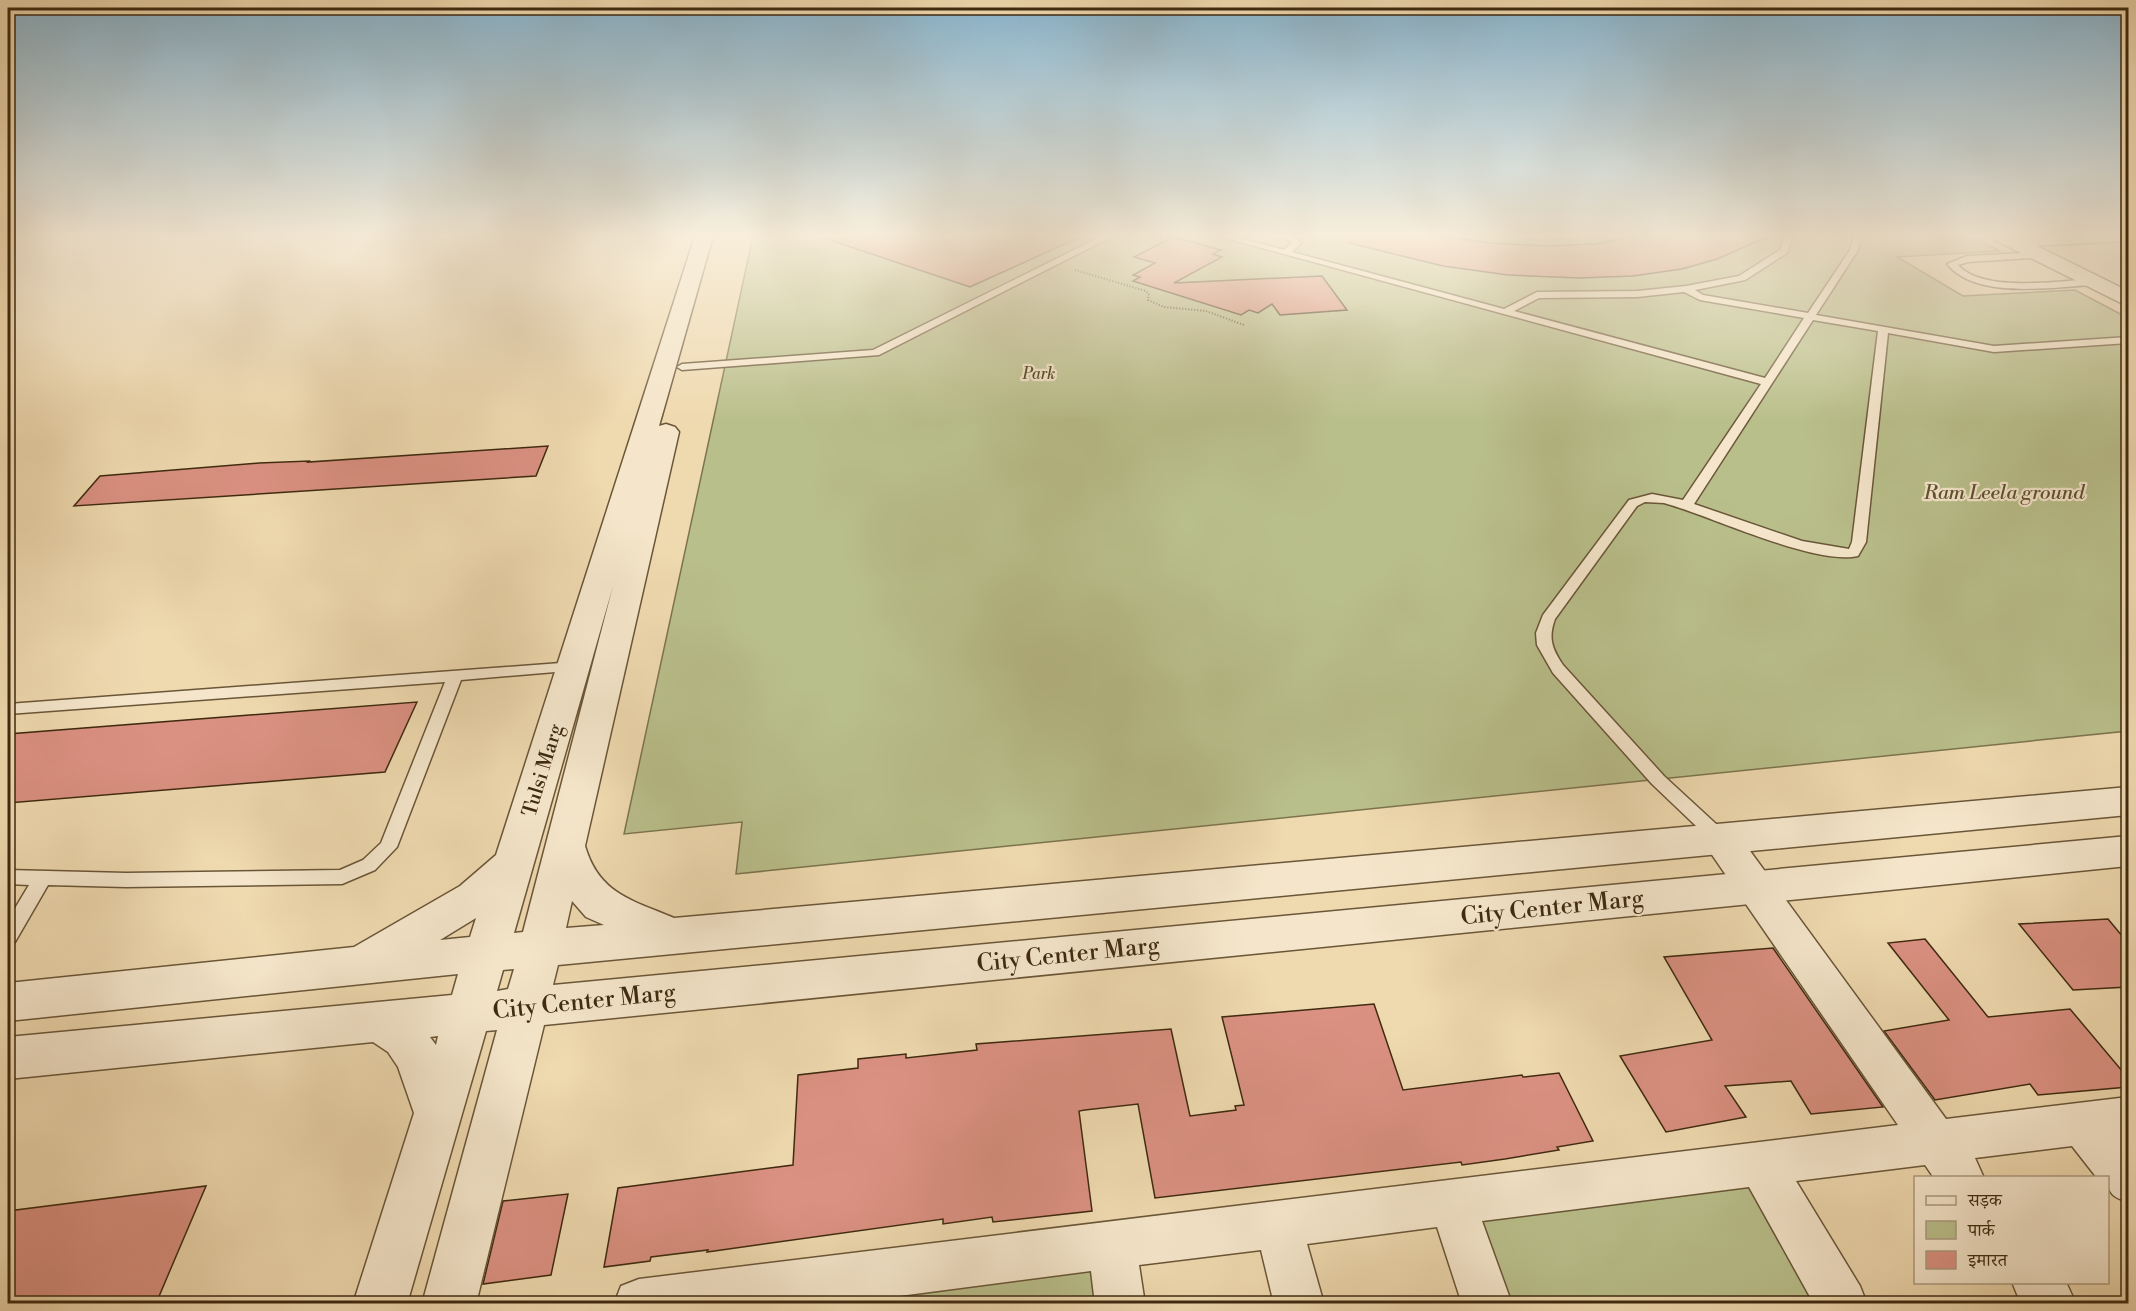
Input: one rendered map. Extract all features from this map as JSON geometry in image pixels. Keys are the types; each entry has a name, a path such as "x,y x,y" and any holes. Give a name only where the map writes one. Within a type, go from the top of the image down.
{"street":[{"name":"Tulsi Marg","path":"449,1304 565,846 690,297"},
{"name":"Tulsi Marg","path":"380,1304 573,667 698,297"},
{"path":"8,1002 361,965 485,956 2128,801"},
{"path":"1721,839 1949,1160"},
{"path":"565,846 573,874 601,905 675,938"},
{"name":"City Center Marg","path":"8,1058 2128,851"},
{"path":"361,965 475,898 512,865"},
{"path":"379,1021 404,1038 418,1058 438,1111"},
{"path":"639,1304 736,1297 1112,1245 1761,1165 1949,1160 2083,1125 2128,1118"},
{"path":"2083,1125 2128,1180"},
{"path":"1761,1165 1842,1304"},
{"path":"1452,1203 1487,1304"},
{"path":"1278,1224 1299,1304"},
{"path":"1112,1245 1120,1304"},
{"path":"2037,1284 2051,1304"}],"lane":[{"path":"673,367 875,353 987,297"},
{"path":"1450,297 1767,382"},
{"path":"1505,312 1533,297"},
{"path":"1701,297 1994,349 2128,340"},
{"path":"1686,506 1822,297"},
{"path":"1721,839 1658,780 1558,669 1544,649 1541,633 1548,618 1633,503 1647,497 1686,506 1814,549 1838,555 1853,553 1859,542 1883,330"},
{"path":"8,709 573,667"},
{"path":"8,877 126,880 342,877 369,865 388,847 455,675"},
{"path":"8,936 43,877"}],"path":[{"path":"1149,297 1148,300 1156,306 1171,310 1194,309 1244,325"}],"green space":[{"path":"740,297 2089,297 2128,318 2128,731 736,874 742,822 624,834"},
{"path":"1755,1184 1824,1303 1507,1303 1475,1220"},
{"path":"1098,1267 1102,1304 782,1304"}],"building":[{"path":"1184,297 1338,297 1347,310 1280,315 1272,304 1258,313 1249,310 1241,315"},
{"path":"548,446 536,476 74,506 100,476 259,463 308,462"},
{"path":"417,702 385,772 8,803 8,734"},
{"path":"2108,919 2128,943 2128,987 2073,990 2019,924"},
{"path":"1925,939 1988,1017 2070,1009 2128,1078 2128,1087 2038,1095 2030,1084 1935,1100 1884,1031 1949,1020 1888,943"},
{"path":"1773,948 1883,1107 1811,1114 1791,1081 1725,1086 1746,1117 1666,1132 1620,1056 1712,1040 1664,957"},
{"path":"1374,1004 1403,1090 1522,1075 1523,1077 1559,1073 1593,1141 1557,1147 1559,1150 1462,1165 1461,1162 1155,1198 1138,1104 1085,1110 1079,1111 1092,1211 993,1222 992,1217 943,1224 943,1219 707,1252 708,1250 651,1257 650,1261 604,1267 618,1188 793,1165 798,1075 858,1068 858,1059 906,1054 906,1058 977,1050 976,1044 1171,1029 1190,1116 1236,1110 1235,1106 1244,1105 1222,1017"},
{"path":"206,1186 157,1301 140,1304 8,1304 8,1211"},
{"path":"568,1194 551,1275 483,1284 503,1201"}],"park label":[{"name":"Park","path":"1039,373"},
{"name":"Ram Leela ground","path":"2004,492"}]}
